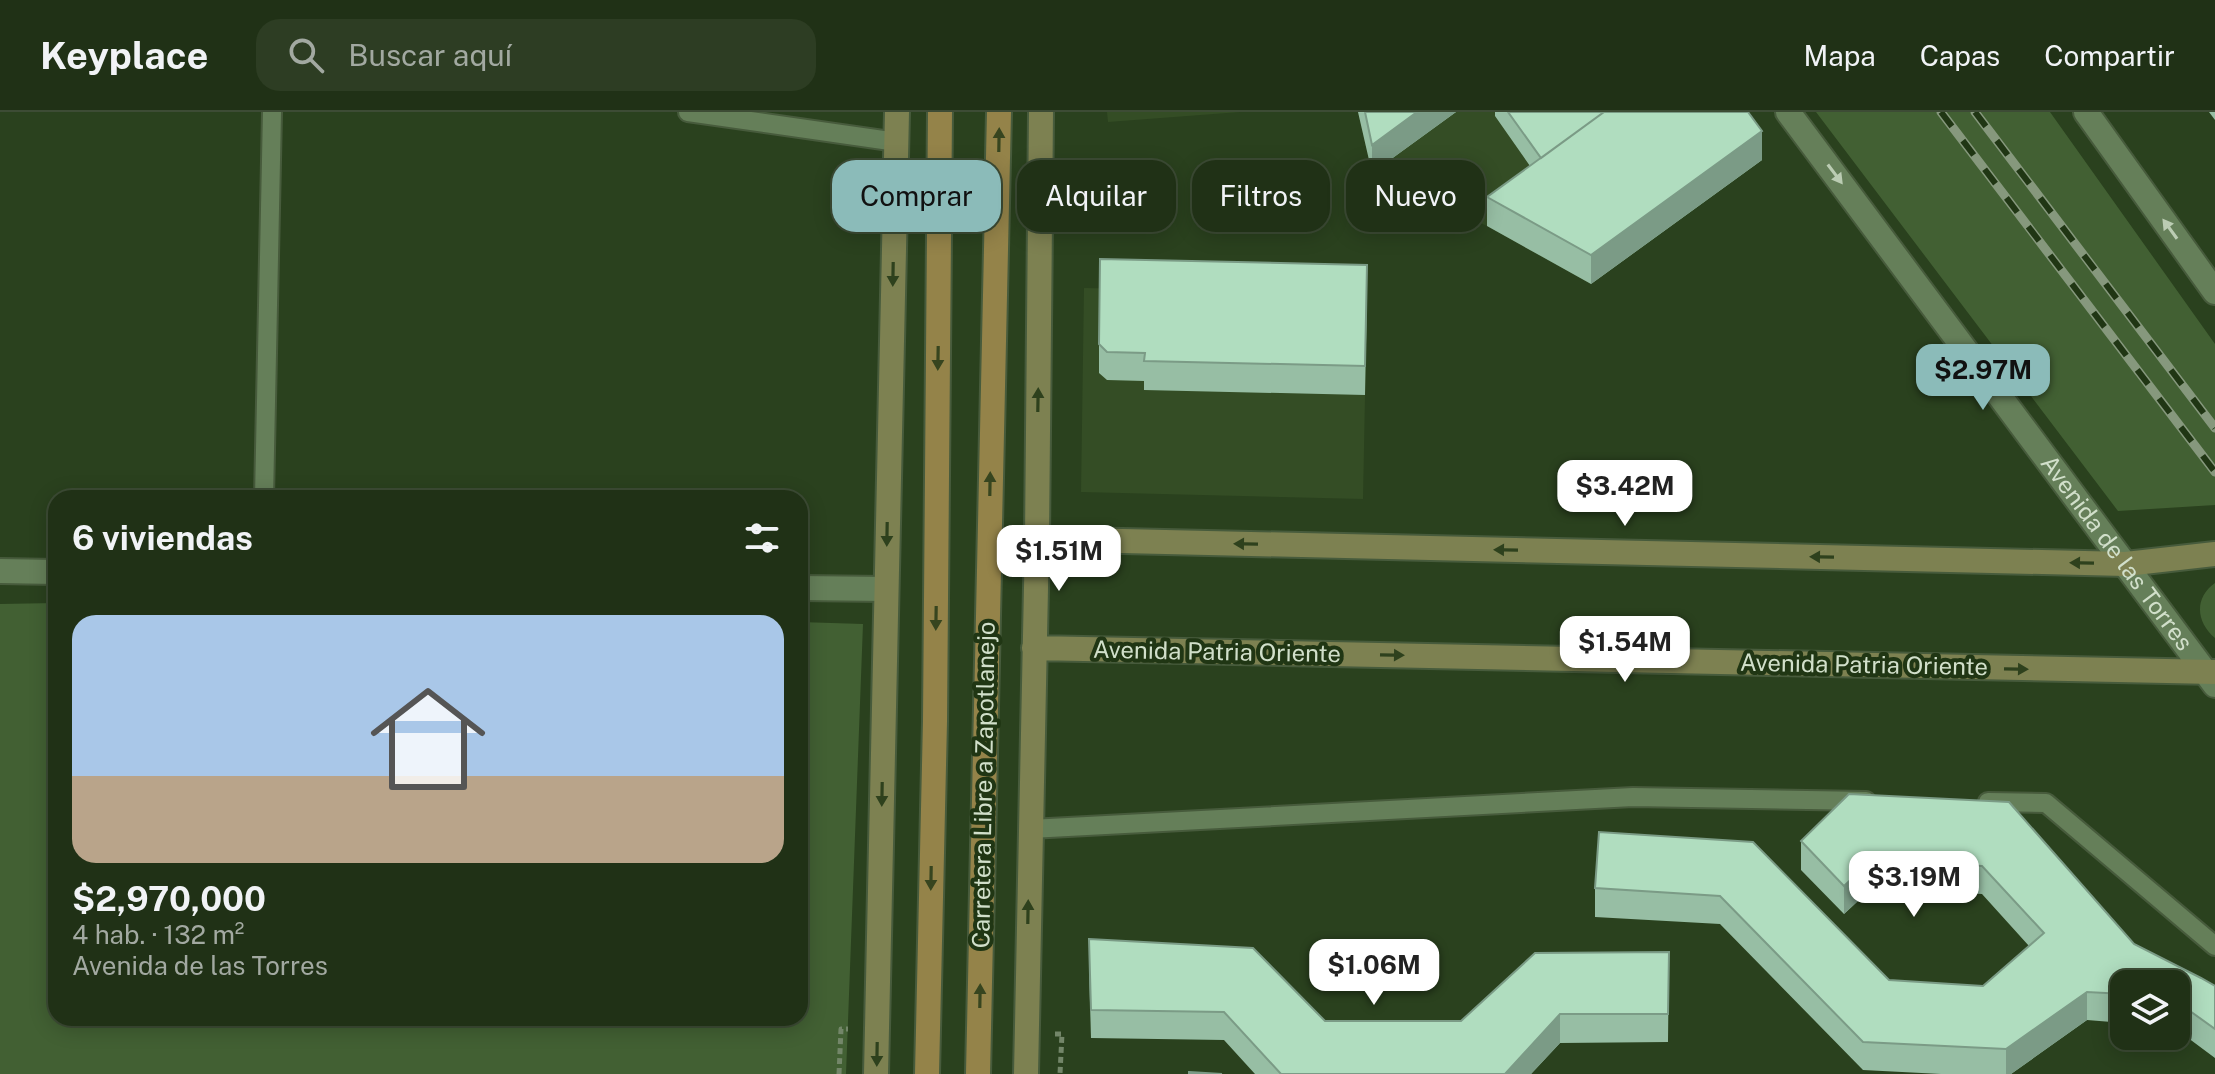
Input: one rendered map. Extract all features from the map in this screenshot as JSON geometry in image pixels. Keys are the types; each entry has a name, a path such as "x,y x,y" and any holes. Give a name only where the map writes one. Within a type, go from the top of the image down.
{"main road":[{"path":"876,1074 897,112"},
{"name":"Carretera Libre a Zapotlanejo","path":"927,1074 935,736 940,112"},
{"name":"Carretera Libre a Zapotlanejo","path":"978,1074 999,112"},
{"name":"Carretera Libre a Zapotlanejo","path":"1026,1074 1037,539 1041,112"},
{"path":"1037,539 2126,564 2215,554"},
{"name":"Avenida Patria Oriente","path":"1034,648 2212,676"}],"street":[{"name":"Avenida de las Torres","path":"1788,112 2212,676"},
{"path":"2086,112 2215,292"},
{"path":"0,571 48,572"},
{"path":"808,588 886,589"}],"lane":[{"path":"264,490 272,112"},
{"path":"688,112 897,142"},
{"path":"1030,829 1633,797 1887,801"},
{"path":"1967,802 2046,803 2215,946"}],"shaded area":[{"path":"1107,112 1240,112 1108,122"},
{"path":"1358,112 1727,112 1762,160 1591,284 1485,225 1485,160 1369,160"},
{"path":"1816,112 2050,112 2215,344 2215,505 2118,511"},
{"path":"1084,288 1367,294 1363,499 1081,492"},
{"path":"2215,583 2215,638 2204,625 2200,610 2203,596"},
{"path":"48,603 48,1026 808,1026 808,622 863,624 846,1074 0,1074 0,604"}],"building":[{"path":"1365,112 1417,112 1372,145"},
{"path":"1508,112 1604,112 1541,158"},
{"path":"1604,112 1748,112 1762,131 1591,255 1487,197"},
{"path":"1100,259 1367,265 1365,366 1144,361 1145,353 1107,352 1099,344"},
{"path":"1849,794 2009,802 2134,944 2185,970 2110,970 2110,993 2087,992 2006,1049 1863,1042 1720,896 1595,888 1599,832 1753,842 1889,980 1983,986 2044,933 1982,866 1872,860 1844,886 1801,841"},
{"path":"1089,939 1253,948 1325,1021 1461,1021 1535,953 1669,952 1668,1014 1560,1014 1505,1074 1281,1074 1224,1012 1091,1010"},
{"path":"2190,972 2215,986 2215,1029 2190,1011"}],"railway":[{"path":"1941,112 2215,472"},
{"path":"1975,112 2215,428"}]}
